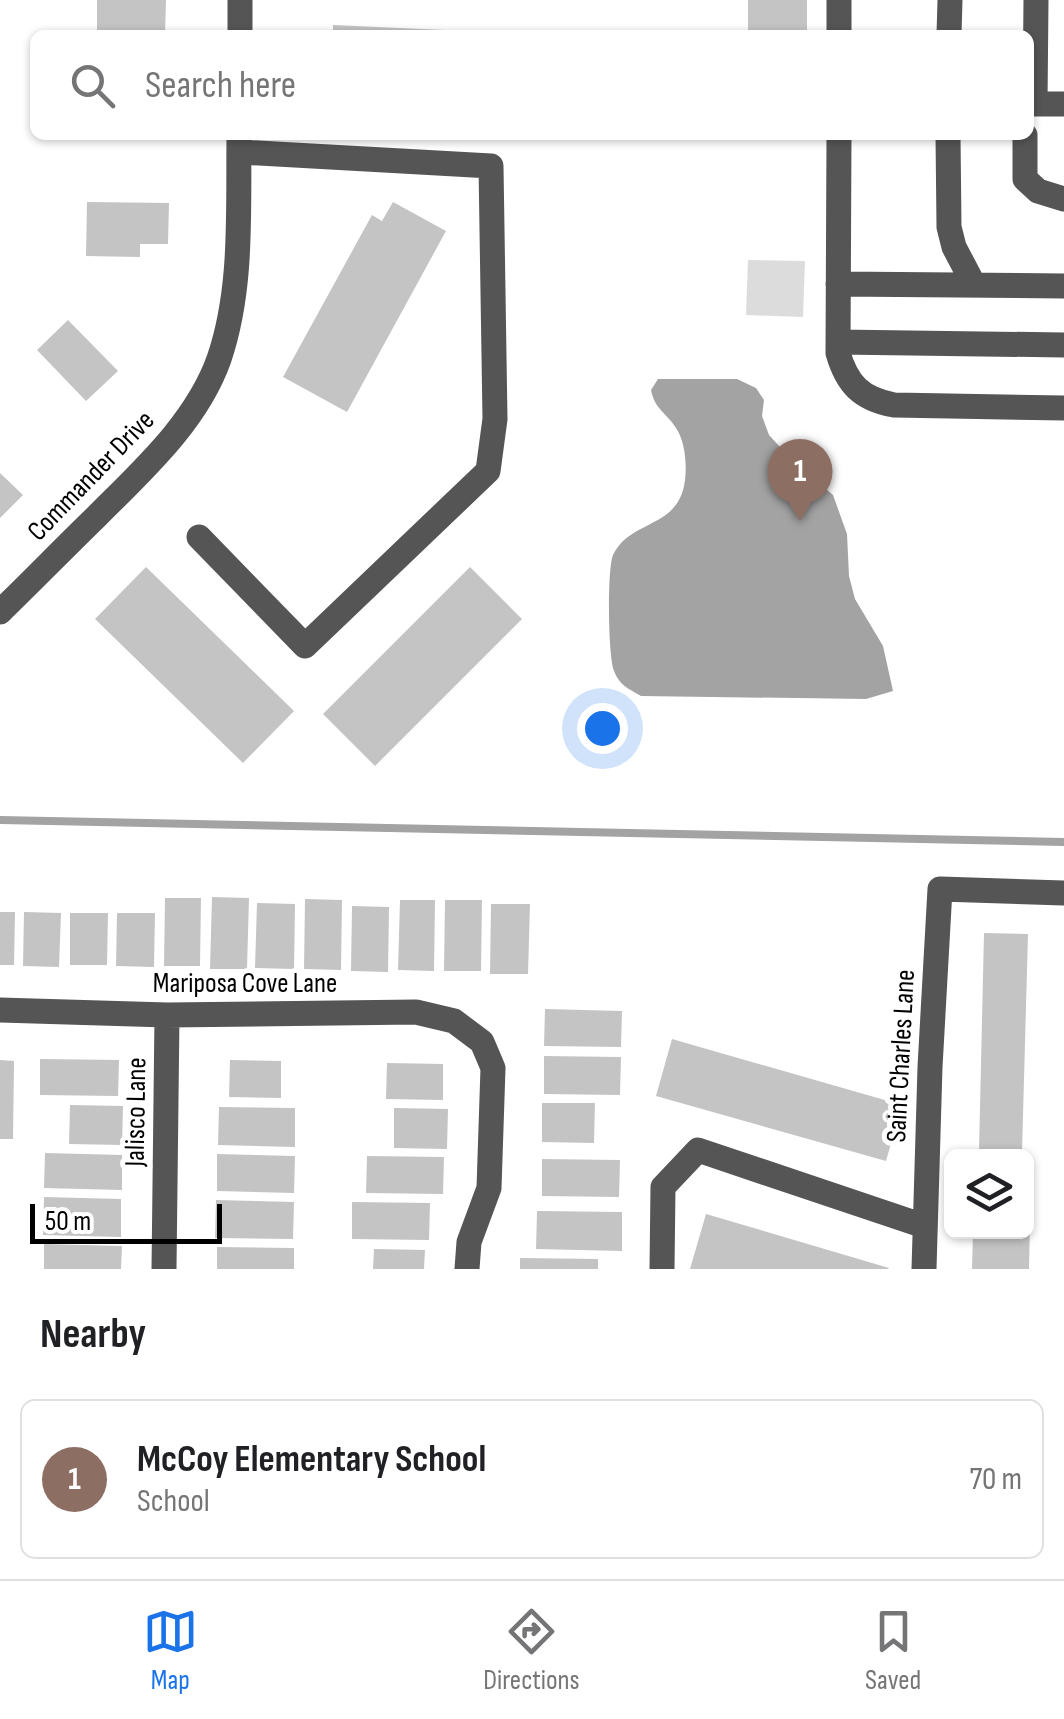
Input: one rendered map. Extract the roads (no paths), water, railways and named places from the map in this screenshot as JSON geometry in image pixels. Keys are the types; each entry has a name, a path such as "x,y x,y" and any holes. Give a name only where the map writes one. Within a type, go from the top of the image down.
{"street":[{"path":"240,0 240,30"},
{"path":"839,0 839,30"},
{"path":"949,30 950,0"},
{"path":"1034,56 1036,0"},
{"path":"1034,112 1064,104"},
{"path":"839,140 838,353 844,374 875,401 894,405 1064,408"},
{"path":"948,140 949,228 954,247 974,285"},
{"path":"1024,140 1025,178 1038,191 1064,200"},
{"path":"200,537 305,646 488,471 495,419 491,166 239,144"},
{"name":"Commander Drive","path":"0,612 150,463 194,409 219,360 232,306 238,247 239,144"},
{"path":"838,284 1064,286"},
{"path":"838,342 1064,345"},
{"name":"Saint Charles Lane","path":"924,1269 940,889 1064,893"},
{"name":"Mariposa Cove Lane","path":"0,1010 167,1015 416,1012 454,1021 482,1042 492,1068 489,1188 469,1242 466,1269"},
{"name":"Jalisco Lane","path":"164,1269 167,1015"},
{"path":"662,1269 663,1187 698,1150 924,1226"}],"waterway":[{"path":"0,820 1064,842"}],"place":[{"name":"McCoy Elementary School","path":"800,521"}]}
